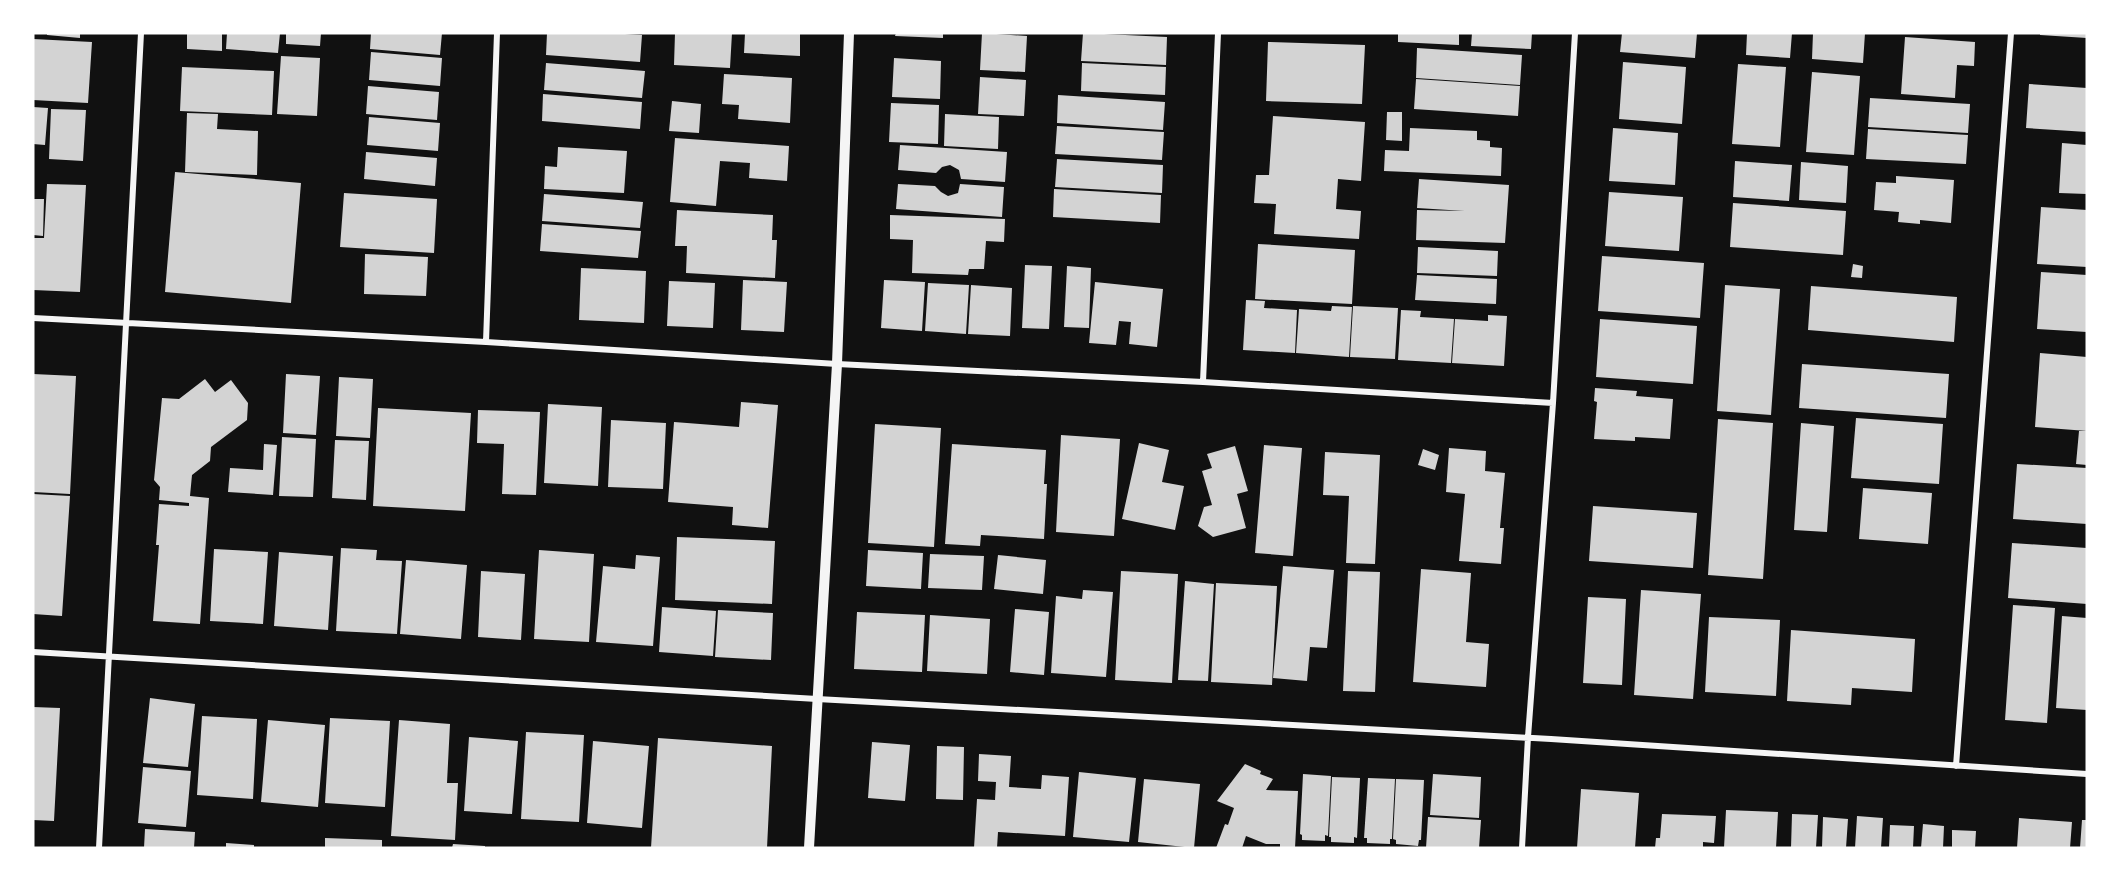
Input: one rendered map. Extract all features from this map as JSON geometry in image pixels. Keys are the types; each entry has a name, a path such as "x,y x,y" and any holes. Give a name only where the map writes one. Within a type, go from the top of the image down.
{"street":[{"path":"99,848 141,33"},
{"path":"486,342 497,33"},
{"path":"809,848 837,364 849,33"},
{"path":"1203,381 1218,33"},
{"path":"1522,848 1553,403 1575,33"},
{"path":"1956,766 2011,33"},
{"path":"33,318 486,342 837,364 1203,381 1553,403"},
{"path":"33,652 817,699 1528,737 2087,774"}],"building":[{"path":"47,33 80,33 80,38 47,35"},
{"path":"187,33 222,33 222,51 187,49"},
{"path":"227,33 280,33 278,53 226,49"},
{"path":"286,33 321,33 320,46 286,44"},
{"path":"371,33 442,33 440,55 370,49"},
{"path":"547,33 642,35 640,62 546,55"},
{"path":"675,33 732,33 730,68 674,65"},
{"path":"745,33 800,33 800,56 744,53"},
{"path":"896,33 943,33 943,38 895,36"},
{"path":"982,33 1027,36 1025,72 980,70"},
{"path":"1083,33 1167,37 1166,65 1081,61"},
{"path":"1398,33 1459,33 1459,45 1398,42"},
{"path":"1472,33 1532,33 1531,49 1471,46"},
{"path":"1622,33 1697,33 1695,58 1620,52"},
{"path":"1747,33 1792,33 1790,58 1746,55"},
{"path":"1813,33 1865,33 1863,63 1812,59"},
{"path":"2040,33 2087,33 2087,38 2040,35"},
{"path":"1905,37 1975,42 1974,66 1957,65 1955,98 1901,94"},
{"path":"33,39 92,42 88,103 33,100"},
{"path":"1268,42 1365,45 1362,104 1266,101"},
{"path":"1417,48 1522,55 1520,85 1416,78"},
{"path":"371,52 442,58 440,86 369,80"},
{"path":"281,56 320,58 317,116 277,114"},
{"path":"894,58 941,61 940,99 892,97"},
{"path":"1623,62 1686,67 1682,124 1619,119"},
{"path":"546,63 645,71 642,98 544,90"},
{"path":"1082,63 1166,67 1165,95 1081,91"},
{"path":"1738,64 1786,67 1780,147 1732,144"},
{"path":"182,67 274,71 272,115 180,111"},
{"path":"1812,72 1860,76 1854,155 1806,152"},
{"path":"724,74 792,78 790,123 738,119 739,105 722,104"},
{"path":"980,77 1026,80 1024,116 978,114"},
{"path":"1416,79 1520,86 1518,116 1414,109"},
{"path":"2029,84 2087,88 2087,132 2026,128"},
{"path":"368,86 439,92 437,120 366,114"},
{"path":"543,94 642,102 640,129 542,121"},
{"path":"1058,95 1165,102 1163,130 1057,123"},
{"path":"1870,98 1970,104 1968,133 1868,127"},
{"path":"672,101 701,104 699,133 669,131"},
{"path":"891,103 939,105 938,144 889,142"},
{"path":"33,107 48,108 45,145 33,144"},
{"path":"51,109 86,110 83,161 49,159"},
{"path":"1387,112 1402,112 1402,141 1386,140"},
{"path":"187,113 218,114 217,129 258,131 257,175 185,172"},
{"path":"945,114 999,117 998,149 944,146"},
{"path":"1273,116 1365,122 1361,181 1338,179 1336,209 1361,211 1359,239 1274,234 1276,204 1254,203 1256,175 1269,175"},
{"path":"369,117 440,123 438,151 367,145"},
{"path":"1057,126 1164,132 1162,160 1055,154"},
{"path":"1410,128 1477,131 1477,140 1490,141 1490,147 1502,148 1501,176 1384,171 1385,150 1409,151"},
{"path":"1613,128 1678,133 1675,185 1609,181"},
{"path":"1868,129 1968,135 1966,164 1866,159"},
{"path":"675,138 789,146 787,181 749,178 750,163 720,161 716,206 670,202"},
{"path":"2062,143 2087,145 2087,194 2059,193"},
{"path":"900,145 1007,152 1005,182 961,179 959,170 950,165 942,167 936,173 898,170"},
{"path":"558,147 627,151 624,193 544,189 545,166 557,167"},
{"path":"366,152 437,158 435,186 364,179"},
{"path":"1057,159 1163,165 1162,193 1055,187"},
{"path":"1735,161 1792,165 1789,201 1733,197"},
{"path":"1801,162 1848,166 1846,203 1799,200"},
{"path":"175,172 301,183 291,303 165,292"},
{"path":"1896,176 1954,180 1951,223 1920,220 1920,224 1898,222 1899,212 1874,210 1876,182 1896,183"},
{"path":"1419,179 1509,185 1505,243 1416,240 1417,210 1465,211 1417,208"},
{"path":"47,184 86,185 80,292 33,290 33,238 44,238"},
{"path":"898,184 935,186 948,196 958,193 960,184 1004,187 1002,217 896,209"},
{"path":"1054,189 1161,195 1160,223 1053,217"},
{"path":"1609,192 1683,197 1679,251 1605,246"},
{"path":"344,193 437,199 434,253 340,247"},
{"path":"544,194 643,202 640,228 542,221"},
{"path":"33,199 44,199 43,236 33,235"},
{"path":"1733,203 1846,211 1843,255 1730,247"},
{"path":"2041,207 2087,210 2087,267 2037,264"},
{"path":"677,210 773,215 772,240 777,240 775,278 686,273 687,246 675,246"},
{"path":"890,215 1005,219 1004,242 986,241 984,269 969,269 968,275 912,273 913,240 890,239"},
{"path":"542,224 641,231 638,258 540,251"},
{"path":"1258,244 1355,250 1352,304 1255,299"},
{"path":"1418,247 1498,251 1497,276 1417,273"},
{"path":"365,254 428,257 426,296 364,294"},
{"path":"1602,256 1704,263 1700,318 1598,311"},
{"path":"1853,264 1863,266 1862,278 1851,277"},
{"path":"1025,265 1052,266 1049,329 1022,328"},
{"path":"1067,266 1091,268 1089,328 1064,327"},
{"path":"581,268 646,271 644,323 579,320"},
{"path":"2041,272 2087,275 2087,332 2037,329"},
{"path":"1417,275 1497,279 1496,304 1415,300"},
{"path":"743,280 787,282 784,332 741,330"},
{"path":"884,280 925,282 922,331 881,328"},
{"path":"669,281 715,283 713,328 667,326"},
{"path":"1095,282 1163,289 1157,347 1129,344 1131,322 1119,321 1116,345 1089,343"},
{"path":"928,283 969,285 966,334 925,331"},
{"path":"971,285 1012,288 1010,336 968,334"},
{"path":"1725,285 1780,289 1771,415 1717,411"},
{"path":"1811,286 1957,297 1954,342 1808,330"},
{"path":"1246,300 1265,301 1264,308 1297,310 1295,353 1243,350"},
{"path":"1332,306 1352,307 1349,357 1296,353 1299,309 1331,311"},
{"path":"1353,306 1398,308 1395,359 1350,357"},
{"path":"1401,310 1421,311 1420,317 1454,319 1451,363 1398,360"},
{"path":"1488,315 1507,316 1504,366 1452,363 1455,319 1488,321"},
{"path":"1600,319 1697,326 1693,384 1596,377"},
{"path":"2040,353 2087,357 2087,431 2035,427"},
{"path":"1802,364 1949,374 1946,418 1799,408"},
{"path":"33,374 76,376 70,494 33,492"},
{"path":"286,374 320,376 316,435 283,433"},
{"path":"339,377 373,379 370,438 336,436"},
{"path":"205,379 215,392 231,380 248,403 247,420 211,447 210,461 192,475 190,496 209,498 200,624 153,621 159,545 156,545 159,504 189,506 189,503 159,500 160,487 154,480 162,398 179,399"},
{"path":"1595,388 1637,391 1636,396 1673,399 1670,439 1635,437 1635,441 1594,439 1597,402 1594,401"},
{"path":"741,402 778,405 768,528 732,525 733,507 668,502 674,422 739,427"},
{"path":"548,404 602,407 598,486 544,483"},
{"path":"378,408 471,413 465,511 373,506"},
{"path":"478,410 540,412 536,495 502,494 504,444 477,443"},
{"path":"1856,418 1943,424 1939,484 1851,478"},
{"path":"1718,419 1773,423 1763,579 1708,575"},
{"path":"611,420 666,423 663,489 608,487"},
{"path":"1801,423 1834,426 1827,532 1794,530"},
{"path":"875,424 941,428 934,547 868,543"},
{"path":"2079,431 2087,431 2087,465 2076,464"},
{"path":"1061,435 1120,439 1114,536 1056,532"},
{"path":"282,437 316,439 313,497 279,496"},
{"path":"335,440 369,441 366,500 332,498"},
{"path":"1139,443 1169,450 1162,482 1184,486 1175,530 1122,519"},
{"path":"264,444 277,445 273,495 228,492 230,468 263,470"},
{"path":"952,444 1046,450 1044,539 981,535 980,546 945,544"},
{"path":"1264,445 1302,448 1293,556 1255,553"},
{"path":"1235,446 1248,491 1237,494 1246,528 1213,537 1198,526 1204,507 1212,505 1202,471 1212,468 1207,454"},
{"path":"1449,448 1486,451 1485,471 1505,473 1500,528 1504,528 1501,564 1459,561 1465,494 1446,492"},
{"path":"1423,449 1439,455 1435,470 1418,465"},
{"path":"1325,452 1380,455 1375,564 1346,563 1349,496 1323,495"},
{"path":"2017,464 2087,468 2087,524 2013,519"},
{"path":"1863,488 1932,493 1928,544 1859,539"},
{"path":"33,494 70,496 62,616 33,614"},
{"path":"1593,506 1697,513 1693,568 1589,561"},
{"path":"677,537 775,541 772,604 675,600"},
{"path":"2012,543 2087,548 2087,604 2008,598"},
{"path":"341,548 377,550 376,560 402,561 397,634 336,631"},
{"path":"214,549 268,552 263,624 210,621"},
{"path":"539,550 594,554 589,642 534,639"},
{"path":"868,550 923,553 921,589 866,586"},
{"path":"279,552 333,556 328,630 274,626"},
{"path":"930,554 984,556 982,590 928,588"},
{"path":"636,555 660,557 653,646 596,642 603,566 635,569"},
{"path":"998,555 1046,560 1043,594 994,589"},
{"path":"406,560 467,565 461,639 400,634"},
{"path":"1283,566 1334,570 1327,648 1310,647 1307,681 1273,678"},
{"path":"1421,569 1471,573 1466,642 1489,644 1486,687 1413,682"},
{"path":"481,571 525,574 521,640 478,637"},
{"path":"1121,571 1178,574 1172,683 1115,680"},
{"path":"1348,571 1380,572 1375,692 1343,691"},
{"path":"1185,581 1214,584 1208,681 1178,680"},
{"path":"1216,583 1277,586 1272,685 1211,682"},
{"path":"1083,590 1113,592 1106,677 1051,673 1056,596 1082,599"},
{"path":"1641,590 1701,594 1693,699 1634,695"},
{"path":"1588,597 1626,599 1622,685 1583,683"},
{"path":"2013,605 2055,608 2047,723 2005,720"},
{"path":"662,607 716,611 713,656 659,652"},
{"path":"1015,609 1049,612 1044,675 1010,672"},
{"path":"718,610 773,613 771,660 715,657"},
{"path":"857,612 925,615 922,672 854,669"},
{"path":"930,615 990,619 987,674 927,671"},
{"path":"2062,616 2087,618 2087,710 2056,708"},
{"path":"1709,617 1780,620 1776,696 1705,692"},
{"path":"1791,630 1915,639 1912,692 1852,688 1851,705 1787,701"},
{"path":"150,698 195,704 188,767 143,763"},
{"path":"33,707 60,708 54,821 33,820"},
{"path":"202,716 257,719 253,799 197,795"},
{"path":"330,718 390,721 385,807 325,803"},
{"path":"268,720 325,725 318,807 261,802"},
{"path":"399,720 450,724 447,783 458,783 455,840 391,836"},
{"path":"526,732 584,735 579,822 521,819"},
{"path":"469,737 518,741 512,814 464,811"},
{"path":"658,738 772,746 767,848 651,848"},
{"path":"593,741 649,746 642,828 587,823"},
{"path":"872,742 910,745 905,801 868,798"},
{"path":"937,746 964,747 963,800 936,799"},
{"path":"979,754 1011,756 1009,787 1041,789 1042,775 1069,777 1065,836 998,832 997,848 974,848 977,799 995,800 996,782 978,781"},
{"path":"1245,764 1273,779 1266,790 1298,791 1295,848 1280,848 1280,844 1266,844 1246,836 1242,848 1216,848 1234,808 1217,801"},
{"path":"143,767 191,771 186,827 138,823"},
{"path":"1079,772 1136,778 1129,842 1073,837"},
{"path":"1303,774 1331,776 1328,836 1325,835 1325,841 1302,840 1300,834"},
{"path":"1433,774 1481,777 1479,818 1430,815"},
{"path":"1332,777 1360,778 1357,838 1354,837 1354,843 1331,842 1331,837 1329,837"},
{"path":"1368,778 1395,779 1390,844 1367,843 1367,838 1364,838"},
{"path":"1144,779 1200,784 1194,848 1138,842"},
{"path":"1396,779 1424,780 1421,840 1418,846 1396,844 1396,840 1393,839"},
{"path":"1581,789 1639,793 1635,848 1577,848"},
{"path":"1726,810 1778,812 1776,848 1724,848"},
{"path":"1662,814 1716,816 1714,843 1703,842 1703,848 1655,848 1656,838 1660,838"},
{"path":"1792,814 1818,815 1816,848 1791,848"},
{"path":"1857,816 1883,818 1881,848 1855,848"},
{"path":"1428,817 1481,820 1479,848 1426,848"},
{"path":"1823,817 1848,819 1846,848 1822,848"},
{"path":"2019,818 2072,822 2070,848 2017,848"},
{"path":"2082,820 2087,820 2087,848 2080,848"},
{"path":"1923,824 1944,826 1943,848 1921,848"},
{"path":"1890,825 1914,826 1913,848 1889,848"},
{"path":"145,829 195,832 194,848 144,848"},
{"path":"1952,830 1976,831 1975,848 1952,848"},
{"path":"325,838 382,840 382,848 325,848"},
{"path":"226,843 254,845 254,848 226,848"},
{"path":"453,844 485,846 485,848 452,848"}]}
